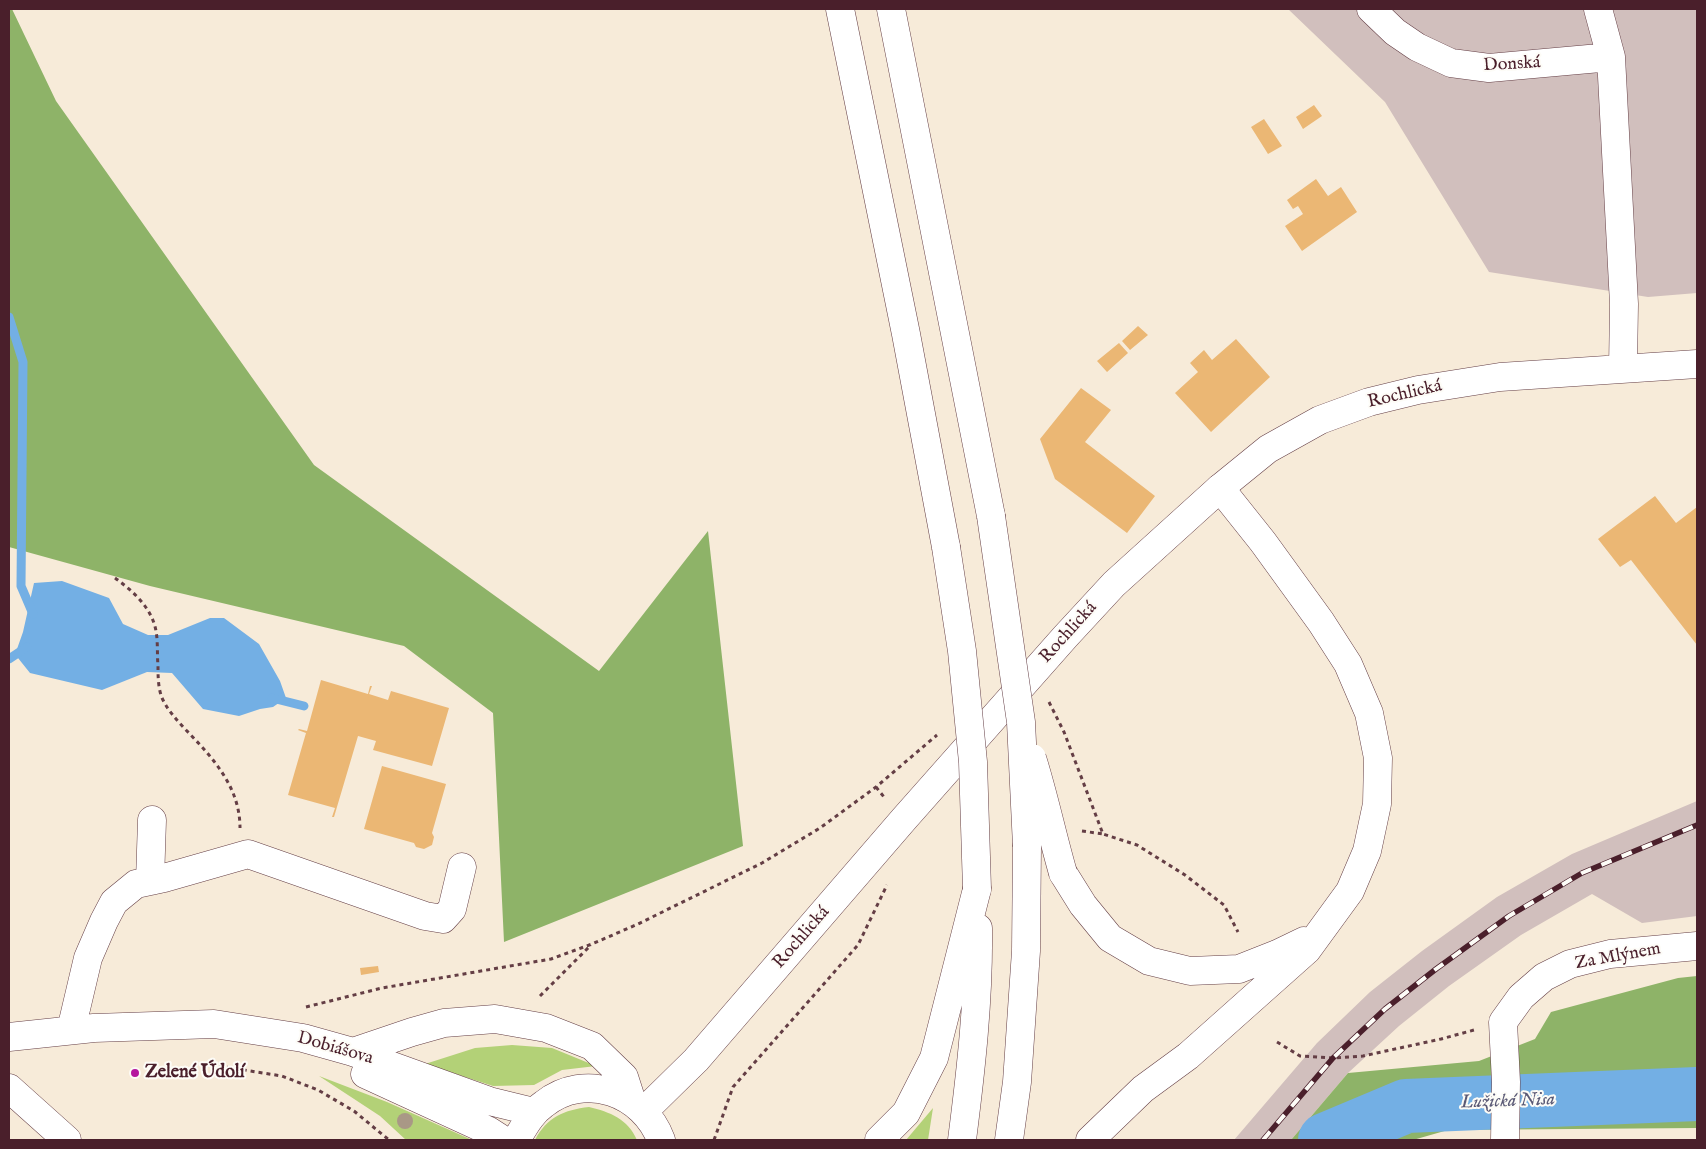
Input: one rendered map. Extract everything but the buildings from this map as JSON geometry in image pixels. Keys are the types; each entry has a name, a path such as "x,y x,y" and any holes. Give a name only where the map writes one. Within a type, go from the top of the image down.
{"main road":[{"path":"840,9 906,334 946,547 962,652 973,762 978,959 970,1071 962,1140"},
{"path":"891,9 991,516 1020,722 1027,846 1026,951 1017,1082 1009,1140"},
{"name":"Donská","path":"1371,9 1396,32 1417,47 1451,63 1489,68 1611,57"},
{"path":"1598,9 1611,57 1624,304 1623,368"},
{"name":"Rochlická","path":"638,1106 696,1060 910,812 1114,584 1220,488 1268,449 1320,420 1368,402 1418,390 1500,377 1697,364"},
{"path":"1090,1140 1143,1089 1188,1056 1307,950 1350,891 1367,851 1377,804 1378,758 1369,713 1348,664 1321,622 1263,542 1220,488"},
{"path":"1020,722 1043,793 1063,873 1083,905 1110,938 1149,961 1190,971 1239,969 1277,954 1321,933"},
{"path":"150,881 152,820"},
{"path":"71,1030 88,958 114,902 136,884 248,854 425,916 443,919 452,909 462,867"},
{"path":"879,1140 906,1113 934,1058 977,889"},
{"name":"Za Mlýnem","path":"1503,1033 1521,997 1544,977 1570,964 1610,954 1697,946"},
{"path":"354,1052 444,1023 495,1019 546,1028 592,1046 624,1077 638,1106 657,1130 661,1140"},
{"name":"Dobiášova","path":"9,1037 129,1026 214,1024 303,1038 354,1052 489,1101 534,1112"},
{"name":"Dobiášova","path":"129,1026 192,1032 300,1051 353,1069 490,1131 503,1140"},
{"path":"1503,1033 1506,1082 1505,1140"},
{"path":"9,1088 67,1140"},
{"path":"516,1140 534,1112 545,1102 558,1095 582,1088 600,1089 619,1094 638,1106"}],"path":[{"path":"115,578 134,592 149,612 156,630 158,679 162,697 170,713 221,770 232,789 240,813 240,832"},
{"path":"1035,671 1064,732 1103,834 1137,844 1185,875 1224,905 1238,932"},
{"path":"306,1007 382,988 551,959 592,944 638,924 762,863 820,828 876,787"},
{"path":"714,1140 733,1087 858,945 888,883"},
{"path":"540,996 592,944"},
{"path":"1278,1042 1300,1056 1333,1058 1356,1056 1441,1039 1503,1033"},
{"path":"219,1066 282,1076 318,1090 354,1111 389,1140"}],"shaded area":[{"path":"1288,9 1697,9 1697,293 1648,297 1489,272 1385,102"},
{"path":"1697,801 1697,916 1642,923 1592,894 1521,935 1449,986 1399,1026 1348,1073 1291,1140 1234,1140 1317,1043 1370,992 1422,951 1497,897 1572,854"}],"green space":[{"path":"9,9 12,9 56,101 314,465 599,671 708,531 743,846 504,942 493,713 404,646 150,586 9,547"},
{"path":"1697,976 1697,1128 1448,1130 1413,1140 1291,1140 1348,1073 1479,1061 1535,1039 1551,1012 1678,978"},
{"path":"512,1045 552,1048 596,1066 562,1070 534,1085 493,1086 425,1064 475,1048"},
{"path":"319,1076 387,1102 472,1140 406,1140 380,1116"},
{"path":"589,1107 611,1114 623,1122 629,1127 637,1140 535,1140 545,1126 557,1116 572,1110"},
{"path":"933,1108 928,1140 906,1140"}],"water":[{"path":"62,581 109,598 123,624 148,635 168,635 210,618 224,618 259,644 280,681 286,698 273,707 239,716 203,709 172,673 147,672 102,690 30,673 18,658 17,649 23,632 34,583"}],"waterway":[{"path":"9,317 23,362 21,586 33,614"},
{"path":"9,659 27,647"},
{"path":"272,698 304,706"},
{"name":"Lužická Nisa","path":"1325,1140 1406,1106 1697,1094"}],"railway":[{"path":"1263,1140 1333,1058 1385,1009 1509,916 1582,873 1697,825"}],"place":[{"name":"Zelené Údolí","path":"135,1073"}]}
